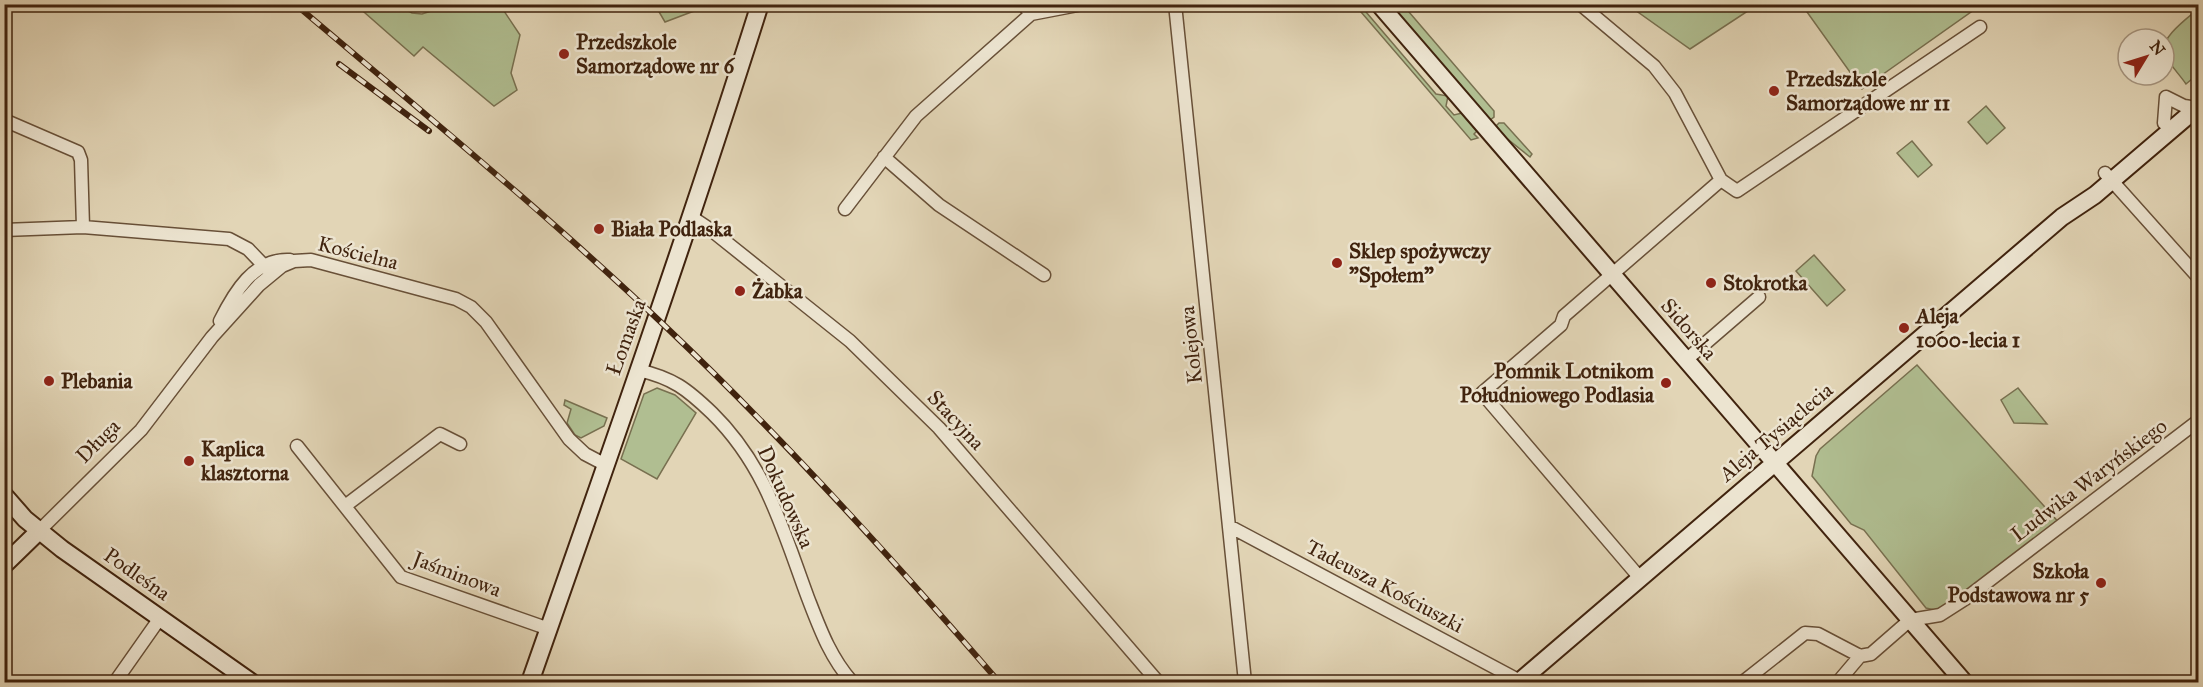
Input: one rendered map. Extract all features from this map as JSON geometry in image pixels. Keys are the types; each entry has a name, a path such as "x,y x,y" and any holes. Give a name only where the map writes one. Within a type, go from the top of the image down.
{"street":[{"name":"Łomaska","path":"530,682 604,464 693,218 760,4"},
{"path":"845,209 916,116 1027,9 1083,4"},
{"name":"Kolejowa","path":"1174,4 1245,682"},
{"name":"Sidorska","path":"1379,4 1964,682"},
{"path":"1580,4 1654,66 1676,93 1721,180 1737,191 1980,27"},
{"path":"2164,123 2166,97 2195,104"},
{"name":"Aleja Tysiąclecia","path":"2108,177 2164,123 2195,104"},
{"name":"Aleja Tysiąclecia","path":"1521,682 2195,104"},
{"path":"4,120 78,152 81,160 82,227"},
{"path":"884,157 939,205 1044,275"},
{"path":"2108,177 2199,277"},
{"path":"1640,578 1482,393 1561,325 1564,316 1721,180"},
{"name":"Stacyjna","path":"693,218 719,236 850,341 939,428 1158,682"},
{"path":"4,230 82,227 229,239 248,249 268,269"},
{"name":"Kościelna","path":"268,269 277,260 317,261 456,299 471,307 486,322 569,439 585,454 604,464"},
{"name":"Długa","path":"4,565 141,430 268,269"},
{"path":"1686,360 1759,297"},
{"name":"Dokudowska","path":"638,370 667,377 691,393 726,427 749,456 772,503 830,652 852,682"},
{"name":"Ludwika Waryńskiego","path":"1910,620 1941,615 1965,599 2199,422"},
{"path":"345,506 440,434 460,444"},
{"name":"Jaśminowa","path":"297,446 401,577 549,628"},
{"name":"Podleśna","path":"4,495 39,531 251,682"},
{"name":"Tadeusza Kościuszki","path":"1229,526 1521,682"},
{"path":"115,682 160,618"},
{"path":"1743,682 1805,633 1818,634 1860,656 1871,654 1910,620"},
{"path":"1838,682 1860,656"}],"green space":[{"path":"356,5 397,5 412,13 422,14 450,5 454,10 463,5 500,5 520,35 511,73 517,90 494,106 423,47 414,56"},
{"path":"655,5 710,5 665,22"},
{"path":"1355,5 1366,5 1366,12 1436,94 1448,96 1446,106 1454,115 1462,113 1477,131 1474,134 1478,138 1471,140"},
{"path":"1390,5 1403,5 1494,111 1494,117 1490,120"},
{"path":"1628,5 1757,5 1690,49"},
{"path":"1802,5 1986,5 1974,10 1862,89"},
{"path":"2198,9 2198,74 2186,84 2176,71 2176,28"},
{"path":"1986,106 2005,128 1987,144 1968,122"},
{"path":"1504,123 1532,154 1530,157 1505,137 1496,126"},
{"path":"1912,141 1932,165 1918,177 1897,153"},
{"path":"1814,255 1845,290 1827,306 1796,271"},
{"path":"1917,365 2062,526 1938,616 1934,610 1926,608 1864,530 1851,524 1812,476 1816,456 1820,449"},
{"path":"657,388 675,395 696,413 657,479 621,459 644,394"},
{"path":"2018,388 2047,424 2014,423 2001,400"},
{"path":"565,400 607,418 604,426 581,438 575,435 567,423 571,409 564,405"}],"railway":[{"path":"295,4 529,203 710,369 837,500 999,682"},
{"path":"339,64 429,131"}],"place":[{"name":"Przedszkole Samorządowe nr 6","path":"564,54"},
{"name":"Przedszkole Samorządowe nr 11","path":"1774,91"},
{"name":"Biała Podlaska","path":"599,229"},
{"name":"Sklep spożywczy \"Społem\"","path":"1337,263"},
{"name":"Stokrotka","path":"1711,283"},
{"name":"Żabka","path":"740,291"},
{"name":"Aleja 1000-lecia 1","path":"1904,328"},
{"name":"Plebania","path":"49,381"},
{"name":"Pomnik Lotnikom Południowego Podlasia","path":"1666,383"},
{"name":"Kaplica klasztorna","path":"189,461"},
{"name":"Szkoła Podstawowa nr 5","path":"2101,583"}]}
